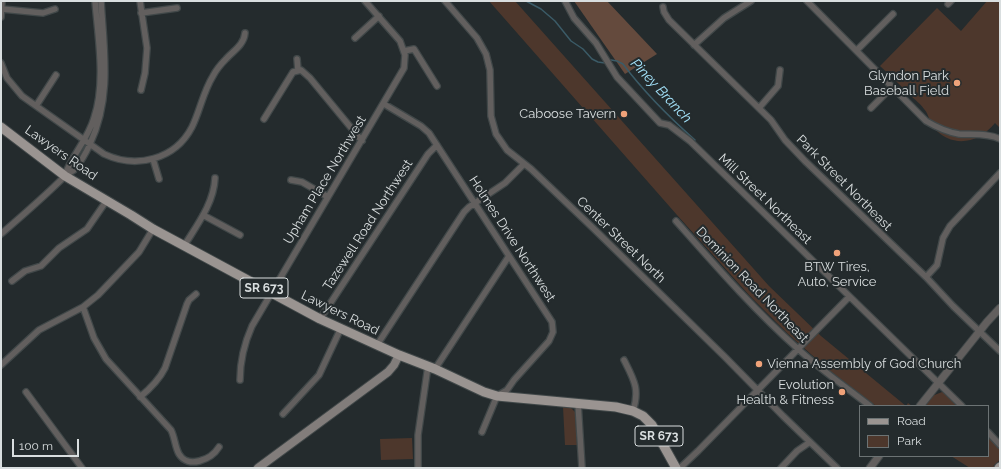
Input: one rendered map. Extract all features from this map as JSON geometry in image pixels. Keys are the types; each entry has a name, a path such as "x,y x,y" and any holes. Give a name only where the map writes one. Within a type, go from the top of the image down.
{"main road":[{"name":"Lawyers Road","path":"1,127 65,176 153,229 320,319 399,355 432,367 484,392 497,396 616,407 633,411 643,416 652,425 676,468"},
{"path":"258,468 388,372 394,366 399,355"}],"street":[{"path":"1,17 2,1"},
{"path":"88,142 99,96 100,77 95,1"},
{"path":"1,234 73,170 88,142 96,131 103,107 106,81 101,1"},
{"path":"140,1 147,48 146,65 141,90"},
{"path":"365,1 400,41 404,51 414,49 437,86"},
{"name":"Center Street North","path":"445,1 477,38 484,50 490,70 490,108 493,125 496,134 507,150 531,169 587,222 837,468"},
{"name":"Mill Street Northeast","path":"566,1 574,18 596,43 617,76 660,123 669,126 690,141 961,405"},
{"path":"694,45 724,18 751,1"},
{"path":"807,1 926,121 941,129 958,134 985,135 1000,139"},
{"name":"Park Street Northeast","path":"663,7 669,20 759,108 776,126 785,140 805,162 926,277 953,306 1000,351"},
{"path":"141,13 178,8"},
{"path":"2,9 43,13 55,9"},
{"path":"857,50 893,14"},
{"path":"355,38 379,16"},
{"path":"1,63 7,78 22,96 104,154 118,159 137,162 164,155 175,148 187,136 194,123 206,90 213,76 224,61 241,44 246,33"},
{"name":"Upham Place Northwest","path":"240,380 241,358 247,336 271,292 402,73 405,62 404,51"},
{"path":"297,59 298,70"},
{"path":"264,119 291,75 298,70 304,72 310,78 362,141"},
{"path":"759,108 778,86 780,70"},
{"path":"36,106 56,75"},
{"path":"871,108 892,87"},
{"name":"Holmes Drive Northwest","path":"384,104 429,133 552,322 553,332 549,341 514,380 508,390 497,396"},
{"name":"Tazewell Road Northwest","path":"320,319 428,154 437,145"},
{"path":"153,159 159,179"},
{"path":"377,345 462,215 475,203 505,183 524,164"},
{"path":"926,277 938,265 943,238 950,226 1000,173"},
{"path":"184,246 212,198 215,178"},
{"path":"291,180 302,182 328,197"},
{"path":"12,281 25,271 41,266 59,248 87,229 107,200"},
{"path":"203,215 240,235"},
{"name":"Dominion Road Northeast","path":"676,221 750,301 798,350 869,405"},
{"path":"1,365 39,330 83,307 98,295 139,252 153,229"},
{"path":"418,468 418,435 432,367 509,256"},
{"path":"140,397 157,382 161,376 187,304 196,294"},
{"path":"680,468 758,391 849,297"},
{"path":"83,307 99,349 112,367 171,430 180,456 186,462 194,464 200,463 213,455 219,447"},
{"path":"921,405 1000,308"},
{"path":"283,414 319,375 341,328"},
{"path":"624,360 636,386 637,397 633,411"},
{"path":"26,392 82,468"},
{"path":"482,432 497,396"},
{"path":"578,403 582,468"},
{"path":"989,433 1000,445"},
{"path":"781,468 797,451 810,442"},
{"path":"870,468 878,457"}],"green space":[{"path":"489,1 515,1 769,286 821,336 905,405 875,405 829,370 788,334 749,295"},
{"path":"987,1 1000,1 1000,128 995,123 989,130 974,139 957,141 941,135 934,128 927,113 921,105 880,66 937,8 961,31"},
{"path":"942,392 945,393 957,405 926,405 932,396"},
{"path":"563,407 571,408 575,412 577,445 565,445"},
{"path":"989,437 1000,449 1000,460 993,466 997,465 999,468 970,468 953,457 989,457"},
{"path":"412,438 413,459 381,460 380,439"}],"shaded area":[{"path":"574,1 607,1 657,54 625,74"}],"waterway":[{"name":"Piney Branch","path":"526,1 541,9 555,21 571,41 583,49 592,59 605,63"},
{"name":"Piney Branch","path":"611,60 623,64 657,104 695,140"}],"place":[{"name":"Glyndon Park Baseball Field","path":"957,83"},
{"name":"Caboose Tavern","path":"624,114"},
{"name":"BTW Tires, Auto, Service","path":"837,253"},
{"name":"Vienna Assembly of God Church","path":"759,364"},
{"name":"Evolution Health & Fitness","path":"842,392"}]}
